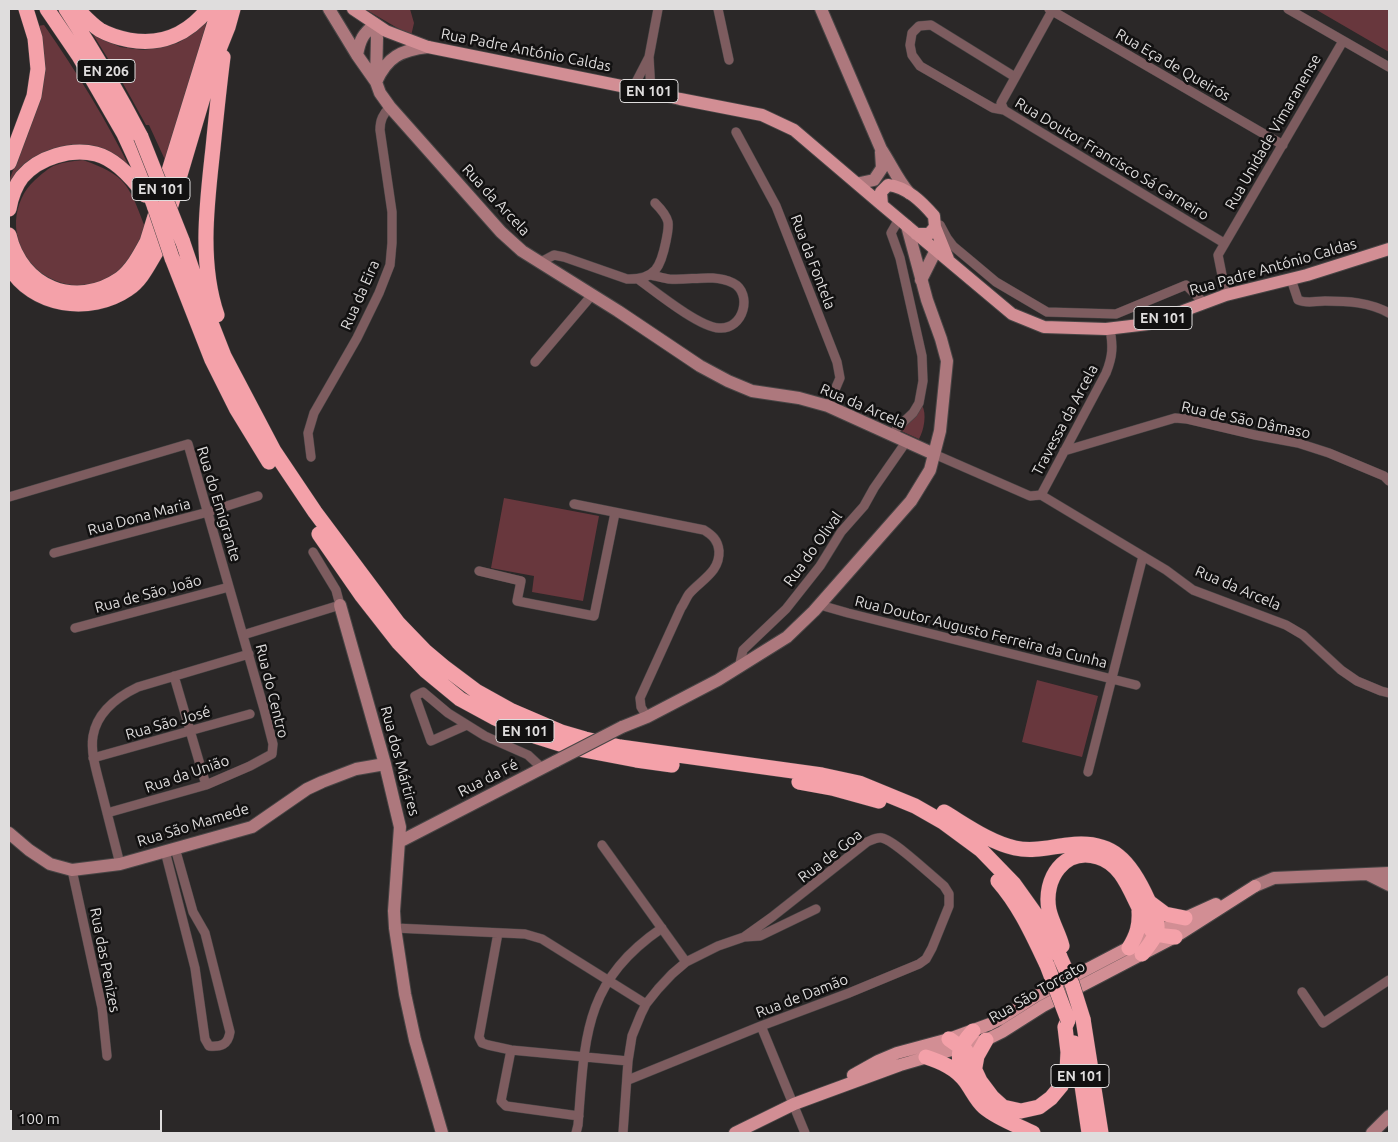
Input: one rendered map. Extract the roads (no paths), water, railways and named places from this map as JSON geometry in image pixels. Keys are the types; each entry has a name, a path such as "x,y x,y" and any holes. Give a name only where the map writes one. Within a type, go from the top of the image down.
{"highway":[{"path":"9,163 34,96 38,69 36,38 26,9"},
{"name":"EN 206","path":"47,9 84,65 124,134 138,177"},
{"name":"EN 206","path":"66,9 94,50 141,137"},
{"path":"77,9 86,19 101,30 118,38 139,42 152,42 171,37 186,30 208,9"},
{"path":"9,235 12,247 20,262 31,276 48,287 66,292 85,293 102,288 121,278 134,265 147,242 219,9"},
{"path":"9,266 24,284 43,297 65,304 87,304 109,300 129,288 144,274 158,249 212,67 233,9"},
{"path":"224,356 228,347 213,302 206,249 207,203 221,70 228,27"},
{"name":"EN 101","path":"141,137 182,240 224,356 274,451 315,512 398,623 425,651 461,680 512,711 561,732 620,747 822,775 859,783 915,806 943,822 981,850 1014,884 1039,920 1054,961 1077,1052 1089,1133"},
{"path":"9,209 12,197 22,178 36,164 55,156 74,152 96,154 138,177"},
{"name":"EN 101","path":"138,177 154,208 212,360 236,408 264,455 362,596 398,642 426,671 460,699 495,718 535,736 573,748 636,760 759,776 832,788 890,805 913,815 937,830 976,857 1006,891 1028,925 1072,984 1083,1019 1101,1133"},
{"path":"822,775 848,776 883,784 917,797 982,834 1015,848 1038,849 1070,844 1086,844 1106,849 1118,855 1140,883 1144,906 1135,951"},
{"path":"1054,961 1062,945 1049,910 1049,891 1055,873 1064,862 1070,858 1082,855 1104,860 1112,864 1158,924 1157,934 1153,941 1135,951"},
{"path":"1144,906 1165,914 1185,918"},
{"path":"1157,934 1175,937"},
{"path":"955,1043 966,1051 975,1067 980,1082 992,1097 1003,1107 1021,1111 1039,1107 1051,1098 1061,1086 1067,1070 1068,1052 1064,1026 1068,1020"},
{"path":"955,1043 980,1035 975,1067"},
{"path":"955,1043 964,1079"},
{"path":"926,1057 946,1064 954,1070 964,1079 977,1100 985,1108 1033,1133"}],"main road":[{"name":"EN 101","path":"353,9 375,24"},
{"name":"Rua Padre António Caldas","path":"375,24 386,31 428,47 762,115 794,130 907,226 938,246 949,261 1012,314 1044,327 1110,329 1148,324 1226,295 1292,279 1389,249"},
{"path":"855,181 898,186 909,193 935,222 938,246"},
{"path":"882,205 881,192 887,186"},
{"path":"907,226 929,234 935,222"},
{"name":"Rua São Torcato","path":"1157,934 1185,918 1255,886"},
{"name":"Rua São Torcato","path":"980,1035 1002,1032 1135,951 1175,937 1255,886"},
{"path":"821,1094 896,1053 955,1043"},
{"path":"735,1133 794,1104 882,1071 926,1057 955,1043"}],"street":[{"name":"Rua da Arcela","path":"329,9 390,107 500,232 539,263 592,295 700,366 728,381 752,392 799,398 828,406 1030,496 1041,495 1166,570 1193,590 1286,625 1303,635 1341,670 1357,681 1381,691 1389,692"},
{"path":"651,92 649,57 658,9"},
{"path":"718,9 728,60"},
{"path":"821,9 880,150 887,186"},
{"path":"1288,9 1389,67"},
{"name":"Rua Doutor Francisco Sá Carneiro","path":"1051,10 1001,103 1004,110 1224,243"},
{"name":"Rua Eça de Queirós","path":"1051,10 1283,145"},
{"path":"357,55 359,44 365,32 375,24"},
{"path":"375,24 377,38 376,82"},
{"path":"1004,110 993,108 920,66 912,55 910,45 912,34 919,26 931,26 1015,77"},
{"name":"Rua Unidade Vimaranense","path":"1226,295 1218,254 1344,40"},
{"path":"376,82 381,71 390,60 401,52 428,47"},
{"path":"632,88 649,57"},
{"name":"Rua da Eira","path":"311,457 308,433 314,412 357,338 379,294 390,265 392,212 380,122 384,113 390,107"},
{"name":"Rua da Fontela","path":"736,132 776,206 837,362 840,378 828,406"},
{"path":"880,150 889,161 899,182 909,193"},
{"path":"855,181 874,180 882,168"},
{"path":"539,263 554,256 564,256 627,279 638,279 650,275 659,267 668,229 668,222 663,211 655,203"},
{"path":"935,222 947,238 970,261 996,282 1047,312 1116,314 1186,285 1204,302"},
{"path":"892,435 913,414 919,403 923,380 922,356 900,258 891,233 907,226"},
{"name":"Rua da Fé","path":"399,842 622,727 647,717 739,668 787,637 820,605 912,501 930,470 940,431 947,361 921,280 907,226"},
{"path":"921,280 938,246"},
{"path":"638,279 663,298 711,327 727,328 732,326 743,314 740,288 732,283 721,279 669,279 650,275"},
{"path":"1292,279 1298,300 1304,303 1321,300 1350,301 1379,308 1389,313"},
{"path":"535,362 592,295"},
{"name":"Travessa da Arcela","path":"1041,495 1112,360 1113,343 1110,329"},
{"name":"Rua de São Dâmaso","path":"1064,451 1175,418 1187,419 1298,443 1384,476 1389,481"},
{"name":"Rua do Olival","path":"739,668 743,650 786,609 820,566 841,532 864,506 874,488 906,442"},
{"name":"Rua do Emigrante","path":"9,497 188,444 243,635"},
{"name":"Rua Dona Maria","path":"54,554 208,512 258,496"},
{"path":"574,504 704,530 712,535 718,544 719,556 717,565 689,595 681,608 640,698 647,717"},
{"path":"479,572 521,581 517,601 594,616 614,513"},
{"name":"Rua dos Mártires","path":"312,552 336,590 385,764 400,827 394,911 395,928 405,994 415,1040 442,1133"},
{"path":"1088,772 1143,556"},
{"name":"Rua de São João","path":"75,628 229,587"},
{"path":"243,635 340,605"},
{"name":"Rua Doutor Augusto Ferreira da Cunha","path":"820,605 857,616 1136,685"},
{"name":"Rua do Centro","path":"243,635 273,744 272,754"},
{"path":"120,864 93,758 93,736 101,716 110,705 124,694 138,687 249,654"},
{"path":"174,676 206,786"},
{"path":"467,725 431,741 415,696 423,692 448,713 485,736 528,756 542,768"},
{"name":"Rua São José","path":"93,758 250,714"},
{"name":"Rua da União","path":"107,814 206,786 272,754"},
{"name":"Rua São Mamede","path":"9,833 50,864 72,870 120,864 252,827 322,782 356,769 385,764"},
{"name":"Rua de Goa","path":"744,937 788,905 867,842 875,838 883,838 893,843 944,886 949,894 950,901"},
{"path":"602,845 686,962"},
{"path":"170,850 193,912 205,933 230,1032 229,1040 216,1047 209,1046 205,1039 195,968 170,850"},
{"name":"Rua das Penizes","path":"72,870 102,1008 107,1056"},
{"name":"Rua São Torcato","path":"1255,886 1274,878 1389,872"},
{"path":"1367,874 1389,885"},
{"name":"Rua de Damão","path":"628,1080 919,964 926,959 932,948 950,901"},
{"name":"Rua de Goa","path":"623,1133 628,1061 632,1036 646,1004 672,974 686,962 718,946 744,937 760,936 816,909"},
{"path":"395,928 525,934 542,939 646,1004"},
{"path":"576,1133 587,1035 597,1002 608,980 618,966 637,947 662,928"},
{"path":"498,933 479,1037 482,1043 511,1050 628,1061"},
{"path":"1302,992 1323,1023 1389,980"},
{"path":"761,1026 805,1133"},
{"path":"511,1050 501,1101 506,1106 579,1116"},
{"path":"1372,1133 1389,1116"}]}
